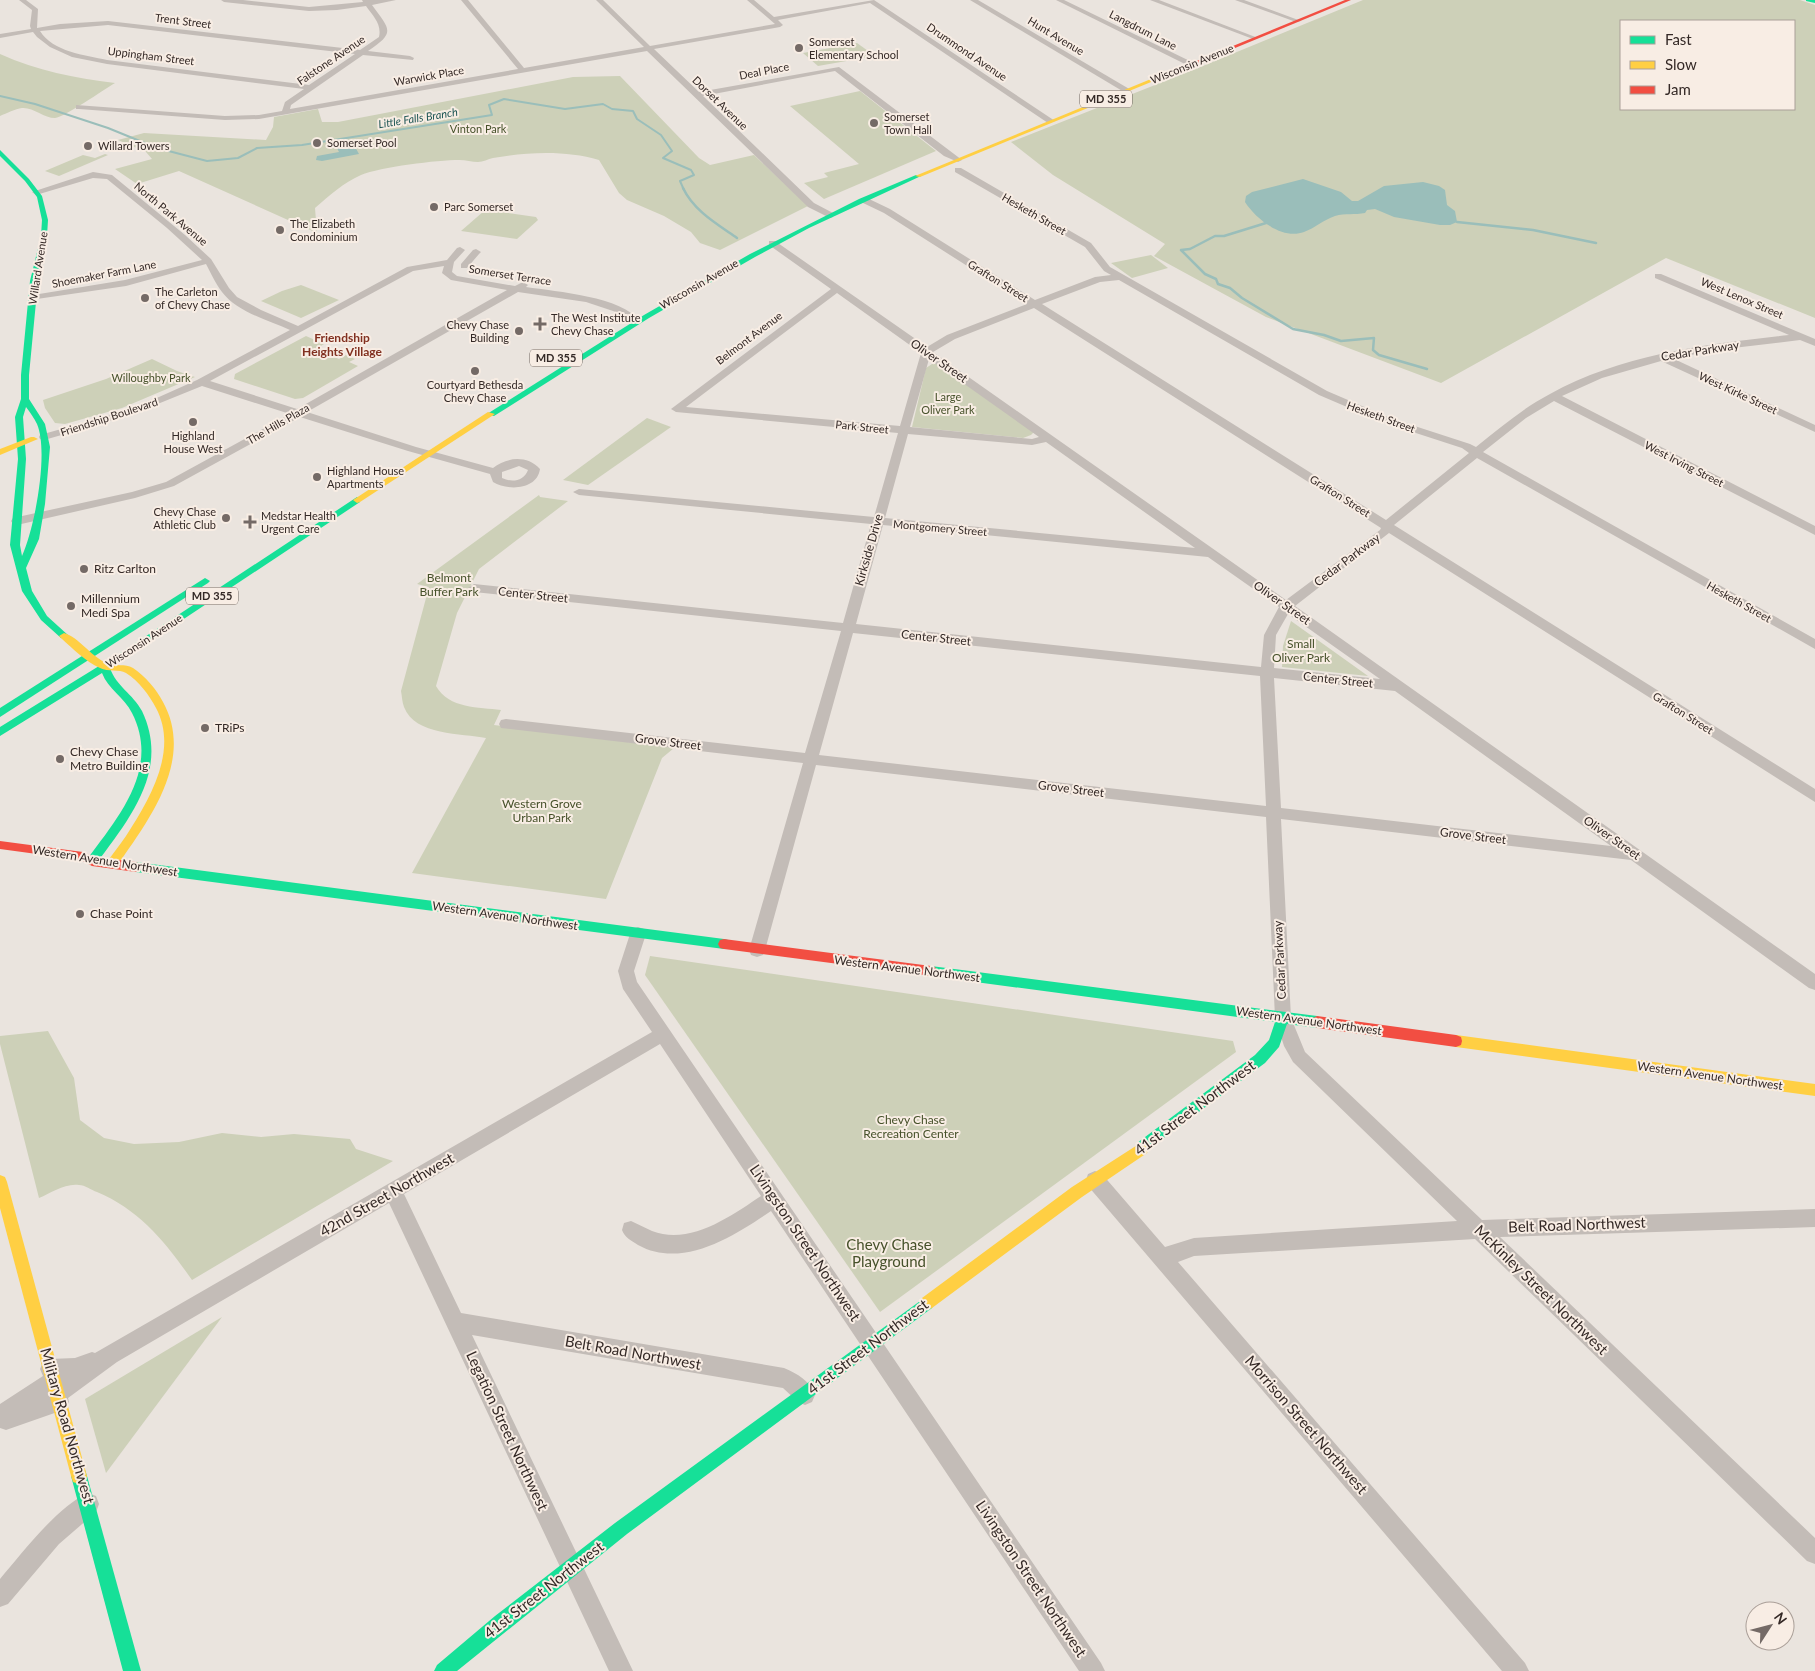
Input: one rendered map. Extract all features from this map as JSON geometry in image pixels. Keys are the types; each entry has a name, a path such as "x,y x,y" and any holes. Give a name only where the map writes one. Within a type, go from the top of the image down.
{"main road":[{"name":"Wisconsin Avenue","path":"1293,20 1330,0"},
{"path":"1808,0 1815,2"},
{"name":"Wisconsin Avenue","path":"1122,88 1180,60 1344,1"},
{"name":"Wisconsin Avenue","path":"0,732 105,666 429,454 714,274 770,236 818,210 947,154 1046,119 1122,88 1192,64 1250,36"},
{"name":"Wisconsin Avenue","path":"770,236 830,215 864,200 958,165 1046,119"},
{"name":"Willard Avenue","path":"0,152 36,192 42,203 45,225 36,266 25,375 25,399 19,417 22,459 15,545 30,598 44,618 105,666"},
{"path":"614,321 632,310"},
{"path":"22,567 34,539 39,516 46,447 41,424 25,399"},
{"name":"Friendship Boulevard","path":"0,452 21,443 44,437"},
{"path":"398,458 429,439"},
{"name":"Wisconsin Avenue","path":"0,713 214,576"},
{"path":"92,861 126,815 138,794 148,765 150,750 146,730 134,706 109,680 105,666 127,669 153,691 162,707 168,725 170,742 166,769 159,792 148,813 112,864"},
{"path":"121,691 153,691"},
{"name":"Western Avenue Northwest","path":"0,845 82,856 92,861 112,864 1815,1090"},
{"name":"41st Street Northwest","path":"443,1671 503,1620 572,1566 1264,1056 1274,1043 1283,1018"},
{"name":"Military Road Northwest","path":"0,1182 4,1213 88,1504 132,1671"}],"street":[{"path":"22,0 35,9 33,22 35,30"},
{"path":"224,0 309,9 336,8 366,2 393,0"},
{"path":"464,0 523,71"},
{"name":"Dorset Avenue","path":"599,0 818,210 830,215"},
{"path":"750,0 774,19 871,0"},
{"name":"Drummond Avenue","path":"871,0 1046,119"},
{"name":"Hunt Avenue","path":"973,0 1122,88"},
{"name":"Langdrum Lane","path":"1059,0 1180,60 1192,64"},
{"path":"1153,0 1250,36"},
{"path":"1238,0 1293,20"},
{"name":"Falstone Avenue","path":"285,113 288,104 309,87 364,52 382,38 384,30 366,2"},
{"name":"Warwick Place","path":"79,107 225,118 250,118 780,25 774,19"},
{"name":"Trent Street","path":"0,36 78,24 116,23 410,58"},
{"name":"Uppingham Street","path":"35,30 42,39 52,46 72,55 90,59 309,87"},
{"name":"Deal Place","path":"696,95 836,69"},
{"name":"Hesketh Street","path":"836,69 947,154 958,165 1088,245 1103,266 1120,277 1323,394 1386,420 1466,446 1815,646"},
{"name":"North Park Avenue","path":"36,192 88,176 109,177 188,241 208,261 223,288 234,299 249,308 299,330"},
{"name":"Grafton Street","path":"864,200 887,211 1815,796"},
{"name":"Oliver Street","path":"770,236 926,352 1212,553 1815,983"},
{"name":"Somerset Terrace","path":"460,250 450,265 448,275 454,278 588,299 632,310 636,322"},
{"name":"Somerset Terrace","path":"476,252 464,266 465,272 469,275 519,287"},
{"name":"Shoemaker Farm Lane","path":"33,298 121,284 208,261"},
{"name":"Friendship Boulevard","path":"44,437 123,415 155,403 201,382 401,275 450,265 464,266"},
{"path":"1098,279 1098,272 1103,266"},
{"name":"West Lenox Street","path":"1658,276 1815,343"},
{"path":"926,352 951,337 1098,279 1120,277"},
{"name":"The Hills Plaza","path":"17,521 135,495 170,484 202,468 519,287"},
{"name":"Belmont Avenue","path":"676,409 838,288"},
{"name":"Cedar Parkway","path":"1283,1018 1267,673 1270,635 1286,606 1384,532 1392,519 1534,407 1553,396 1611,370 1661,356 1802,337"},
{"name":"Kirkside Drive","path":"757,950 846,628 926,352"},
{"name":"West Kirke Street","path":"1661,356 1815,429"},
{"path":"201,382 412,449 495,472"},
{"name":"West Irving Street","path":"1553,396 1815,531"},
{"name":"Park Street","path":"676,409 1032,442 1048,438"},
{"name":"Montgomery Street","path":"579,492 1212,553"},
{"name":"Center Street","path":"474,588 1397,686"},
{"name":"Grove Street","path":"506,724 1635,854"},
{"name":"Livingston Street Northwest","path":"638,934 626,970 626,978 1093,1671"},
{"name":"McKinley Street Northwest","path":"1283,1018 1299,1057 1815,1553"},
{"name":"42nd Street Northwest","path":"0,1416 110,1355 663,1034"},
{"name":"Morrison Street Northwest","path":"1095,1180 1518,1671"},
{"name":"Legation Street Northwest","path":"393,1191 621,1671"},
{"path":"631,1230 651,1242 670,1245 688,1243 724,1230 774,1198"},
{"name":"Belt Road Northwest","path":"1162,1258 1194,1247 1477,1229 1814,1218"},
{"name":"Belt Road Northwest","path":"456,1322 784,1378 793,1382 805,1395"},
{"name":"42nd Street Northwest","path":"0,1423 55,1386"},
{"path":"0,1596 51,1536 88,1504"}],"green space":[{"path":"1363,0 1800,0 1815,5 1815,318 1666,258 1441,383 1266,317 1154,256 1165,244 1053,175 1011,142"},
{"path":"857,43 875,56 818,66 803,53"},
{"path":"0,54 56,73 115,83 55,118 26,108 17,109 0,116"},
{"name":"Vinton Park","path":"620,76 699,158 710,165 754,155 808,206 720,250 700,243 691,232 664,216 627,200 619,193 599,160 560,153 533,153 493,158 480,162 450,160 424,163 381,169 361,175 342,186 315,208 317,233 179,171 137,184 115,169 152,159 146,152 118,140 144,133 266,140 273,127 274,117 318,109 322,122 338,122 573,77"},
{"path":"860,91 936,151 824,199 804,183 828,177 824,173 859,164 790,106"},
{"path":"105,154 108,155 59,176 45,171 83,155 95,158"},
{"path":"484,211 536,217 538,220 517,239 461,231"},
{"path":"1151,255 1168,268 1132,278 1111,263"},
{"path":"301,285 339,300 301,318 261,301 282,291"},
{"path":"306,336 324,344 316,349 339,359 346,355 355,359 349,362 358,366 303,398 295,399 234,379 235,374"},
{"name":"Willoughby Park","path":"152,359 195,377 122,408 65,424 55,423 45,408 43,400 106,379"},
{"name":"Large Oliver Park","path":"932,364 937,364 1034,432 1023,438 912,427 926,368"},
{"path":"647,418 671,427 588,485 563,480"},
{"name":"Western Grove Urban Park","path":"539,495 540,497 568,501 479,569 457,613 436,686 442,694 456,703 465,706 501,710 494,725 674,748 662,758 606,899 412,873 486,738 440,732 428,728 410,716 404,707 401,691 429,587 417,584"},
{"name":"Small Oliver Park","path":"1291,621 1368,676 1282,667 1283,646"},
{"name":"Chevy Chase Recreation Center","path":"650,956 1233,1041 1236,1052 880,1312 645,975"},
{"path":"48,1031 74,1078 80,1120 104,1138 134,1144 179,1142 222,1133 261,1137 294,1134 350,1139 356,1149 393,1161 192,1280 151,1229 112,1199 84,1186 74,1185 63,1187 39,1198 0,1044 0,1036"},
{"path":"222,1317 106,1473 85,1399"}],"water":[{"path":"353,143 359,154 322,161 316,160 317,156 339,152 336,146"},
{"path":"1303,179 1341,192 1352,201 1358,201 1384,186 1423,182 1439,186 1445,190 1447,205 1455,211 1457,222 1450,225 1440,225 1394,217 1375,209 1367,210 1365,213 1335,216 1304,232 1296,234 1279,231 1270,226 1256,215 1245,202 1246,196 1252,192"}],"waterway":[{"name":"Little Falls Branch","path":"0,96 35,104 108,128 157,148 207,161 238,158 257,148 302,145 492,115 489,105 504,99 565,109 603,104 612,109 633,111 637,119 661,135 672,151 663,158 691,170 694,175 680,181 683,189"},
{"name":"Little Falls Branch","path":"683,189 693,204 737,238"},
{"path":"1457,222 1533,230 1596,243"},
{"path":"1266,223 1224,236 1215,236 1190,249 1181,250 1205,274 1216,279 1218,284 1230,288 1242,298 1293,329 1324,335 1341,341 1374,338 1373,350 1379,355 1427,369"}],"traffic: fast":[{"path":"1808,0 1815,2"},
{"path":"0,152 27,180 40,197 45,220 44,236 34,281 25,375 25,399 19,417 22,459 15,545 27,591 44,618 64,636"},
{"path":"491,414 646,316 752,255 862,200 918,176"},
{"path":"22,567 34,539 41,504 46,447 41,424 25,399"},
{"path":"0,732 128,652 357,500"},
{"path":"0,713 205,581"},
{"path":"92,861 129,809 145,771 148,751 145,731 136,710 110,681 105,667"},
{"path":"136,867 724,944"},
{"path":"931,971 1317,1022"},
{"path":"1142,1148 1260,1059 1274,1043 1283,1018"},
{"path":"443,1671 501,1622 621,1529 927,1303"},
{"path":"79,1476 132,1671"}],"traffic: slow":[{"path":"918,176 1170,73"},
{"path":"357,500 491,414"},
{"path":"0,452 34,439"},
{"path":"64,636 88,656 104,666 130,671 153,693 166,717 170,742 166,767 157,792 144,817 112,864"},
{"path":"1456,1041 1815,1090"},
{"path":"927,1303 1077,1192 1142,1148"},
{"path":"0,1182 79,1476"}],"traffic: jam":[{"path":"1170,73 1349,0"},
{"path":"0,845 83,856 92,861 136,867"},
{"path":"724,944 931,971"},
{"path":"1317,1022 1456,1041"}],"place":[{"name":"Somerset Elementary School","path":"799,48"},
{"name":"Somerset Town Hall","path":"874,123"},
{"name":"Somerset Pool","path":"317,143"},
{"name":"Willard Towers","path":"88,146"},
{"name":"Parc Somerset","path":"434,207"},
{"name":"The Elizabeth Condominium","path":"280,230"},
{"name":"The Carleton of Chevy Chase","path":"145,298"},
{"name":"The West Institute Chevy Chase","path":"540,324"},
{"name":"Chevy Chase Building","path":"519,331"},
{"name":"Courtyard Bethesda Chevy Chase","path":"475,371"},
{"name":"Highland House West","path":"193,422"},
{"name":"Highland House Apartments","path":"317,477"},
{"name":"Chevy Chase Athletic Club","path":"226,518"},
{"name":"Medstar Health Urgent Care","path":"250,522"},
{"name":"Ritz Carlton","path":"84,569"},
{"name":"Millennium Medi Spa","path":"71,606"},
{"name":"TRiPs","path":"205,728"},
{"name":"Chevy Chase Metro Building","path":"60,759"},
{"name":"Chase Point","path":"80,914"}],"district":[{"name":"Friendship Heights Village","path":"342,345"}],"park label":[{"name":"Belmont Buffer Park","path":"449,585"},
{"name":"Chevy Chase Playground","path":"889,1254"}]}
